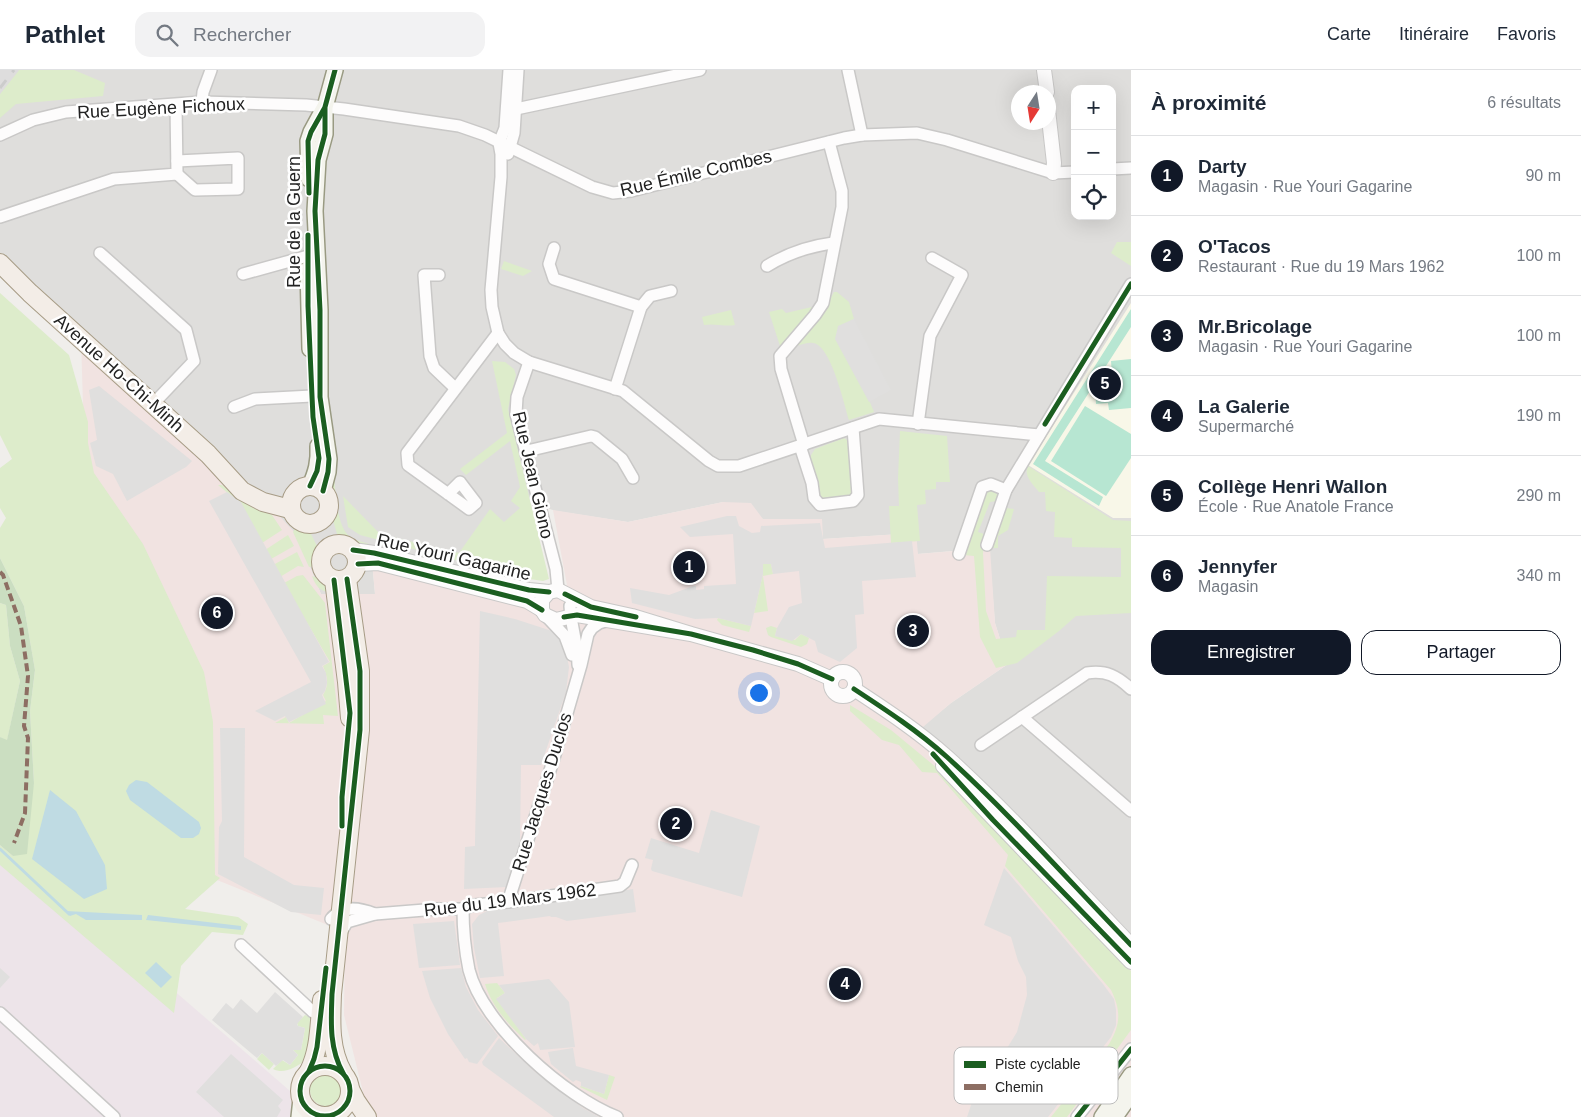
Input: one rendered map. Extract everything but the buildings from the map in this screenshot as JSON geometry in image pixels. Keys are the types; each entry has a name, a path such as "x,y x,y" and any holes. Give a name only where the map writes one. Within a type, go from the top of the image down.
{"main road":[{"path":"325,107 335,70"},
{"name":"Rue de la Guern","path":"305,494 317,470 319,458 312,396 308,256 308,141 325,107"},
{"name":"Rue de la Guern","path":"305,494 328,472 320,397 320,310 315,211 318,160 324,134 325,107"},
{"name":"Avenue Ho-Chi-Minh","path":"0,263 208,454 242,491 263,502 286,508 305,494"},
{"name":"Avenue Ho-Chi-Minh","path":"0,269 30,292"},
{"path":"305,494 329,502 329,508 318,521 301,522 293,513 305,494"},
{"path":"318,521 343,552 352,575 340,579 329,577 322,569 321,560 343,552"},
{"path":"299,1117 300,1086 309,1071 317,1047 360,730 360,671 340,579"},
{"path":"336,915 337,940 332,994 332,1037 338,1063 356,1101 367,1117"},
{"path":"301,1099 313,1113 332,1116 339,1112 348,1102 347,1081 333,1066 320,1066 309,1071"},
{"path":"1118,1094 1131,1075"},
{"path":"1115,1117 1131,1094"},
{"path":"1102,1117 1111,1104"}],"street":[{"path":"202,102 203,92 211,70"},
{"path":"509,70 505,128 499,143 501,177 491,290 492,307 498,333 514,353 528,362 623,391 709,461 718,466 739,466 879,419 1039,435"},
{"path":"501,177 511,148 518,70"},
{"path":"516,108 700,70"},
{"path":"848,70 862,135"},
{"path":"1044,70 1046,85"},
{"name":"Rue Eugène Fichoux","path":"0,135 33,120 66,112 202,102 325,107"},
{"path":"176,105 177,174"},
{"name":"Rue Émile Combes","path":"325,107 459,126 485,136 592,187 613,193 632,191 862,135 917,133 947,140 1053,172 1071,172"},
{"path":"1050,130 1054,163 1053,172"},
{"path":"829,142 842,191 842,207 833,243 823,303 780,356 781,369 812,483 814,498 820,505 853,501 858,495 853,428"},
{"path":"0,217 114,179 177,174 195,190 238,189 238,158 177,161"},
{"path":"1116,169 1131,168"},
{"path":"767,266 783,256 818,245 833,243"},
{"path":"554,248 549,264 554,279 641,307"},
{"path":"100,253 186,330 194,361 152,404"},
{"path":"243,274 308,256"},
{"path":"918,424 930,336 962,274 932,258"},
{"path":"439,275 424,276 430,356 434,368 455,388"},
{"path":"987,545 1006,490 1131,284"},
{"path":"615,389 641,307 650,296 671,291"},
{"path":"448,494 408,465 407,453 498,333"},
{"name":"Rue Jean Giono","path":"528,362 516,405 516,414 563,602"},
{"path":"234,407 255,399 312,396"},
{"path":"527,452 591,436 595,437 622,459 633,478"},
{"path":"959,554 982,486 991,484 1006,490"},
{"name":"Rue Youri Gagarine","path":"343,552 374,553 529,590 563,602 632,616 798,664 832,680 832,688 837,695 846,696 854,689 915,732"},
{"name":"Rue Youri Gagarine","path":"343,552 378,563 527,601 545,614"},
{"path":"542,600 563,602 556,620 545,614 542,600"},
{"name":"Rue Youri Gagarine","path":"563,602 577,615 690,634"},
{"name":"Rue Jacques Duclos","path":"563,602 578,651 575,681"},
{"name":"Rue Jacques Duclos","path":"545,614 565,636 575,663 575,681"},
{"name":"Rue Jacques Duclos","path":"508,902 554,758 588,634 599,623 610,620"},
{"path":"981,745 1087,673 1109,673 1119,678 1131,689"},
{"path":"1022,717 1131,811"},
{"path":"915,732 946,756 995,804 1131,945"},
{"path":"915,732 941,764 993,820 1131,962"},
{"name":"Rue du 19 Mars 1962","path":"337,940 347,922 375,914 463,909 474,905 620,886 632,865"},
{"name":"Rue du 19 Mars 1962","path":"336,915 356,909 375,914"},
{"path":"463,909 463,926 469,969 479,994 492,1016 508,1036 545,1071 584,1100 617,1117"},
{"path":"241,945 313,1012 320,1015"},
{"path":"0,1013 114,1117"},
{"path":"1118,1065 1131,1048"},
{"path":"1077,1117 1087,1104"}],"shaded area":[{"path":"0,70 1131,70 1131,962 939,761 915,732 951,703 1008,664 995,623 989,548 917,554 916,533 823,539 821,519 763,519 723,502 628,522 556,511 528,502 457,583 372,561 375,594 321,594 297,535 30,293 0,262"},
{"path":"170,96 170,100 113,104 113,101"},
{"path":"1131,303 1131,518 1113,518 1028,465"},
{"path":"854,319 891,390 869,402 835,339 838,326"},
{"path":"81,338 259,494 297,535 321,594 375,594 372,561 457,583 567,585 553,510 628,522 723,502 751,503 763,519 822,519 823,539 916,533 918,554 990,548 995,623 1008,664 951,703 916,733 939,761 1131,962 1131,1117 375,1117 365,1100 344,1015 345,932 212,878 85,473"},
{"path":"99,386 192,461 186,467 127,501 113,474 96,466 90,443 97,440 89,390"},
{"path":"227,492 241,502 329,662 322,666 326,673 327,683 322,695 326,704 289,722 285,716 275,721 255,711 311,682 209,501"},
{"path":"727,516 736,516 739,526 752,533 760,532 761,526 820,523 825,548 912,541 916,577 862,581 864,614 855,615 857,648 840,662 818,652 815,641 801,634 792,641 775,636 777,628 789,607 802,603 799,571 773,574 771,564 763,564 763,574 751,626 718,618 695,619 632,603 630,588 669,595 693,586 696,586 696,590 704,589 704,586 736,584 733,534 690,537 680,527"},
{"path":"480,611 515,619 552,631 565,647 569,667 566,692 541,765 521,765 520,845 507,887 464,889 465,847 475,846"},
{"path":"220,728 245,728 244,857 294,885 324,888 321,915 291,912 218,874 219,827 222,821"},
{"path":"711,810 760,826 742,897 652,871 653,860 645,858 651,838 699,853"},
{"path":"0,840 305,1104 318,1117 0,1117"},
{"path":"1004,868 1114,999 1116,1025 1111,1037 1103,1047 1008,1047 1017,1032 1027,995 1026,977 1018,961 1011,937 984,925"},
{"path":"633,889 636,912 567,921 550,916 498,923 504,976 480,978 474,948 472,924 479,915 489,910"},
{"path":"454,921 460,965 419,968 413,924"},
{"path":"0,968 10,977 0,988"},
{"path":"461,968 466,987 478,1010 498,1036 477,1064 469,1062 467,1058 465,1059 448,1034 430,998 422,971"},
{"path":"549,979 569,1002 575,1047 540,1050 538,1043 534,1046 526,1039 496,999 505,993 499,985"},
{"path":"275,992 303,1017 297,1024 305,1028 301,1050 293,1050 298,1055 290,1065 283,1060 276,1066 262,1053 257,1058 212,1020 226,1003 233,1009 241,999 257,1013"},
{"path":"499,1038 535,1072 583,1108 599,1117 554,1117 483,1065 482,1062"},
{"path":"573,1048 576,1066 609,1075 604,1094 581,1086 581,1082 576,1080 573,1082 551,1064 548,1052"},
{"path":"231,1054 283,1100 278,1106 281,1110 277,1117 224,1117 196,1092"},
{"path":"971,1104 1058,1104 1048,1117 967,1117"}],"green space":[{"path":"19,70 74,70 105,83 103,96 16,104 0,118 0,94"},
{"path":"1117,242 1131,242 1131,266 1111,253"},
{"path":"504,261 532,271 523,276 501,269"},
{"path":"834,292 837,292 849,302 854,319 839,326 874,412 849,420 836,376 826,354 820,346 806,343 794,347 820,318"},
{"path":"0,293 69,355 88,422 88,443 94,473 143,544 204,672 213,722 215,875 220,878 185,909 238,917 248,924 243,935 212,932 181,966 174,1013 0,865 0,845 13,856 34,783 30,711 35,670 24,606 0,558 0,528 6,518 0,508 0,468 12,459 0,435"},
{"path":"816,306 780,346 769,312 782,309 786,313"},
{"path":"1131,309 1131,327 1045,461 1103,497 1099,506 1033,464"},
{"path":"731,310 735,325 704,325 702,317"},
{"path":"1131,359 1131,408 1109,410 1108,403 1096,404 1095,387 1107,385 1107,375 1112,374 1111,361"},
{"path":"492,361 505,362 514,369 516,375 508,409 549,579 543,581 523,578 360,535 348,527 343,496 380,534 459,553 490,509 504,522 520,508 511,501 520,487 510,441 466,475 460,469 507,433"},
{"path":"1085,406 1131,434 1131,458 1106,496 1051,461"},
{"path":"900,431 947,436 950,482 936,482 936,489 925,490 926,504 917,505 920,541 891,543 889,506 899,506"},
{"path":"844,438 849,443 852,494 836,499 821,498 810,461 811,455 815,449"},
{"path":"1028,466 1113,520 1131,521 1131,613 1076,616 1017,663 996,668 980,637 974,556 964,555 987,492 992,490 998,495 997,501 990,502 978,532 987,535 983,553 986,611 996,639 1016,637 1017,630 1045,630 1047,576 1121,577 1121,548 1072,547 1072,538 1054,537 1055,512 1046,511 1045,492 1039,492 1029,480"},
{"path":"334,476 336,501 343,528 353,539 369,544 370,548 362,547 351,539 337,534 333,520 335,507 331,488"},
{"path":"218,485 222,485 253,508 272,515 282,530 262,543 241,504"},
{"path":"1006,508 1014,509 1008,530 998,536 998,548 994,548 992,545"},
{"path":"296,527 310,532 318,548 314,566 309,567 293,532"},
{"path":"288,535 294,546 271,559 265,550"},
{"path":"297,552 304,567 298,566 280,577 273,565"},
{"path":"0,558 24,606 35,670 30,711 34,783 27,854 13,856 0,845 0,737 7,740 20,681 10,646 6,605 0,603"},
{"path":"763,564 771,564 773,574 763,576 768,611 754,613 763,574"},
{"path":"303,575 325,603 338,716 323,715 324,724 275,723 286,717 289,723 326,701 323,695 327,681 323,666 330,662 284,583"},
{"path":"312,576 320,579 330,592 323,591 318,587"},
{"path":"0,603 6,605 10,646 20,681 7,741 0,737"},
{"path":"718,618 751,626 749,632 722,625 717,620"},
{"path":"771,626 777,628 775,636 795,640 801,634 809,638 807,644 801,647 771,637 768,635 766,628"},
{"path":"850,705 891,730 937,768 1131,971 1131,1030 1118,1048 1107,1047 1118,1023 1117,1004 1111,990 1005,866 1008,855 937,773 922,772 899,745 882,740 850,711"},
{"path":"497,983 505,993 497,998 525,1040 496,1008 488,992 485,984"},
{"path":"305,1015 310,1017 309,1051 306,1060 286,1071 273,1069 282,1060 290,1065 298,1055 293,1050 301,1050 305,1028 298,1026 297,1023"},
{"path":"262,1053 274,1064 269,1070 257,1059"},
{"path":"326,1074 337,1079 342,1090 337,1101 326,1106 315,1101 310,1090 315,1079"},
{"path":"609,1075 615,1077 607,1100 580,1087 604,1094"},
{"path":"1061,1104 1077,1104 1067,1117 1051,1117"}],"water":[{"path":"136,780 147,782 199,822 201,828 199,834 193,838 181,838 130,800 126,791 129,785"},
{"path":"50,790 76,811 105,865 107,889 84,899 32,859"},
{"path":"66,911 142,915 142,920 86,920 76,914 70,916"},
{"path":"148,915 241,926 241,930 146,920"},
{"path":"156,962 172,977 161,988 145,973"}],"pier":[{"path":"0,70 19,70 0,94"}],"waterway":[{"path":"0,849 69,914"}],"railway":[{"path":"0,88 14,70"}],"marked path":[{"path":"0,572 3,575 21,626 28,676 24,726 28,738 25,813 14,843"}],"cycle path":[{"path":"323,491 329,459 320,397 320,310 315,211 318,160 325,134 325,107 335,70"},
{"path":"309,193 308,141 324,109"},
{"path":"308,235 308,306 313,417 319,458 317,471 310,486"},
{"path":"1045,424 1131,284"},
{"path":"353,550 374,553 529,590 549,592"},
{"path":"358,564 378,563 527,601 542,610"},
{"path":"343,1073 338,1064 333,1044 331,1024 332,994 360,730 360,671 347,579"},
{"path":"334,580 350,713 342,797 342,826"},
{"path":"565,594 591,607 636,617"},
{"path":"564,617 577,615 691,634 798,664 832,679"},
{"path":"854,689 936,747 971,779 1131,945"},
{"path":"933,754 993,820 1131,962"},
{"path":"309,1071 317,1047 326,968"},
{"path":"1118,1065 1131,1049"},
{"path":"320,1066 330,1066 343,1073 350,1086 350,1091 350,1096 343,1109 330,1116 320,1116 311,1112 304,1105 300,1096 300,1086 304,1077 311,1070 320,1066"},
{"path":"1077,1117 1087,1104"}],"place":[{"name":"Collège Henri Wallon","path":"1105,384"},
{"name":"Darty","path":"689,567"},
{"name":"Jennyfer","path":"217,613"},
{"name":"Mr.Bricolage","path":"913,631"},
{"name":"O'Tacos","path":"676,824"},
{"name":"La Galerie","path":"845,984"}]}
